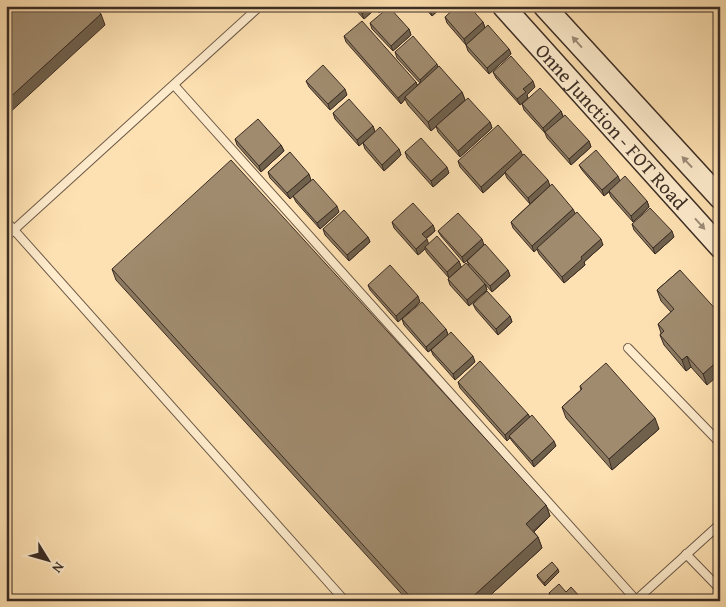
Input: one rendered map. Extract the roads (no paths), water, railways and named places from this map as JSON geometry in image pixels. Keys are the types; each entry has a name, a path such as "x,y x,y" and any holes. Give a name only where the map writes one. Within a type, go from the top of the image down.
{"street":[{"name":"Onne Junction - FOT Road","path":"503,6 720,247"},
{"name":"Onne Junction - FOT Road","path":"544,6 720,198"}],"lane":[{"path":"6,237 260,6"},
{"path":"174,85 636,600 720,524"},
{"path":"6,221 345,601"},
{"path":"628,348 720,443"},
{"path":"686,554 720,588"}]}
